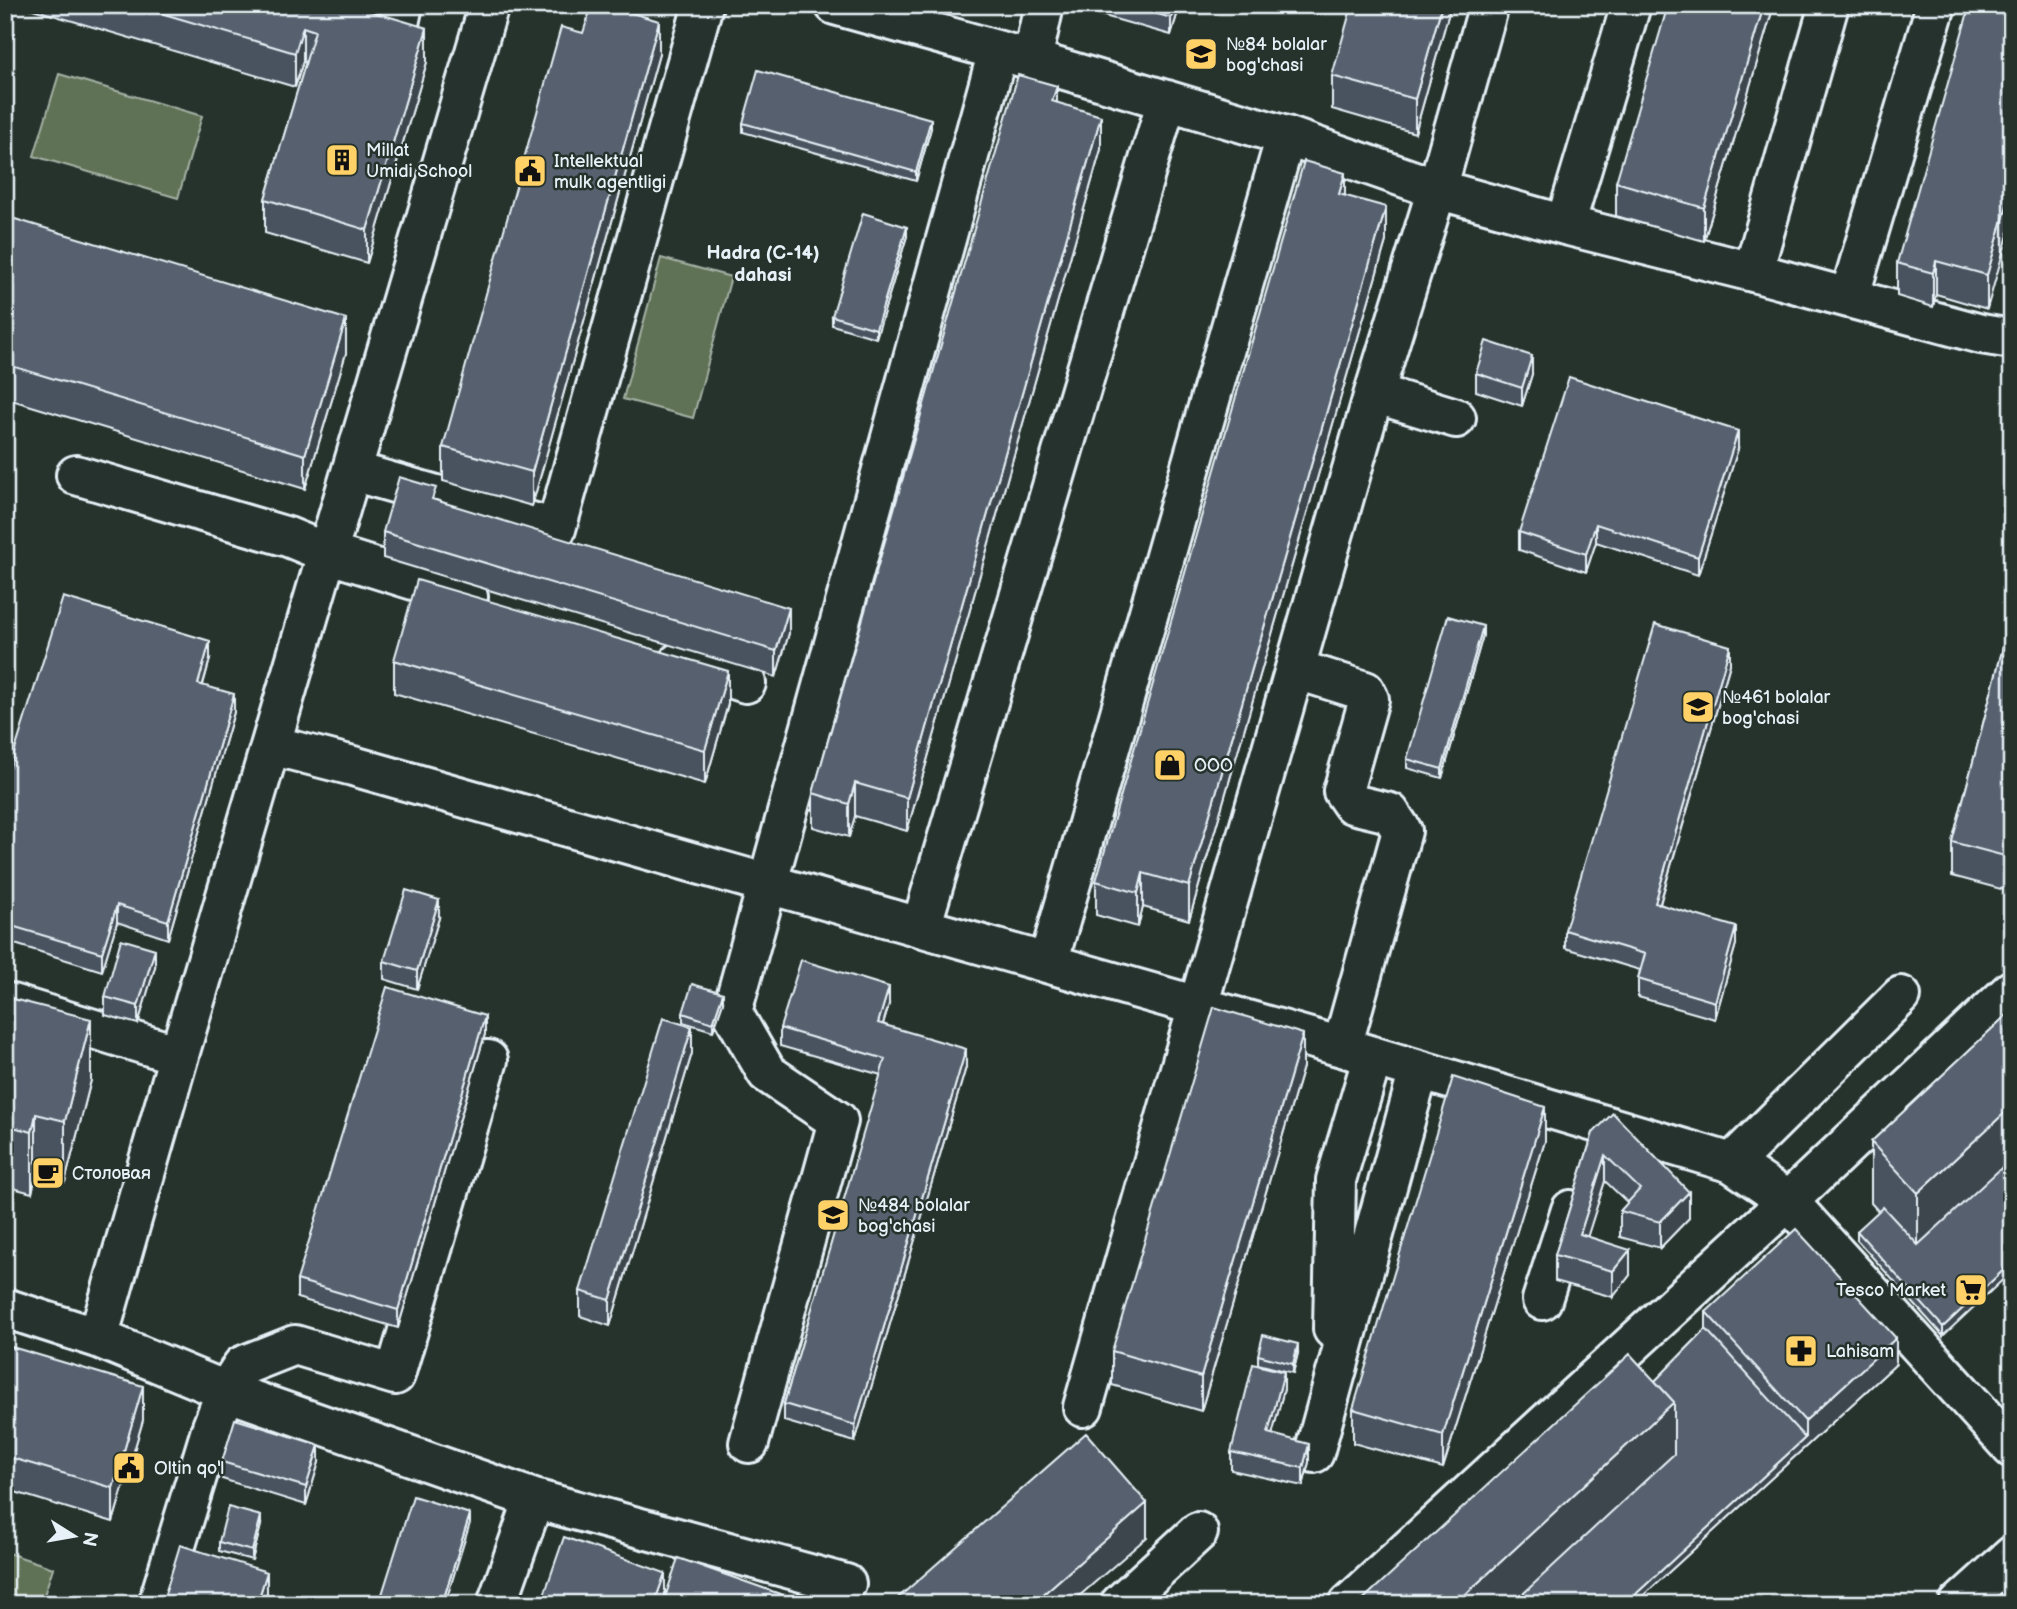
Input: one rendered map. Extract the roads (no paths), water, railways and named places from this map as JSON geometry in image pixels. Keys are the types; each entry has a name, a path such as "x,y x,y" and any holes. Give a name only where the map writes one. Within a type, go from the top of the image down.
{"main road":[{"path":"393,52 403,5"},
{"path":"98,1338 489,5"},
{"path":"352,471 556,529 703,5"},
{"path":"835,5 898,14 1015,56 1286,135 1437,189 1981,334 2012,339"},
{"path":"749,1443 838,1121 767,1073 732,1012 767,884 1015,56 1044,5"},
{"path":"1083,1407 1374,393 1437,189 1489,5"},
{"path":"1565,225 1631,5"},
{"path":"1753,272 1829,5"},
{"path":"1849,298 1936,5"},
{"path":"921,927 1167,100"},
{"path":"1048,963 1286,135"},
{"path":"1374,393 1456,418"},
{"path":"76,475 288,537 327,553 506,609"},
{"path":"640,650 746,683"},
{"path":"1295,669 1365,691 1369,699 1343,791 1352,804 1391,813 1402,831 1358,1052 1336,1180 1332,1387"},
{"path":"271,745 1048,963 1732,1163 1788,1201 2012,1448"},
{"path":"1349,1604 1788,1201 2012,990"},
{"path":"1732,1163 1901,996"},
{"path":"5,1002 179,1055"},
{"path":"158,1604 212,1427 226,1391 242,1366 295,1345 395,1375 488,1060"},
{"path":"1314,1453 1419,1070"},
{"path":"1542,1300 1597,1124"},
{"path":"5,1308 98,1338 226,1391 534,1499 846,1584"},
{"path":"497,1604 534,1499"},
{"path":"1120,1604 1198,1532"},
{"path":"1959,1604 2012,1556"}],"place":[{"name":"№84 bolalar bog'chasi","path":"1201,54"},
{"name":"Millat Umidi School","path":"342,160"},
{"name":"Intellektual mulk agentligi","path":"530,171"},
{"name":"№461 bolalar bog'chasi","path":"1698,707"},
{"name":"ООО","path":"1170,765"},
{"name":"Столовая","path":"48,1173"},
{"name":"№484 bolalar bog'chasi","path":"833,1215"},
{"name":"Tesco Market","path":"1971,1290"},
{"name":"Lahisam","path":"1801,1351"},
{"name":"Oltin qo'l","path":"129,1468"}],"district":[{"name":"Hadra (C-14) dahasi","path":"763,263"}]}
